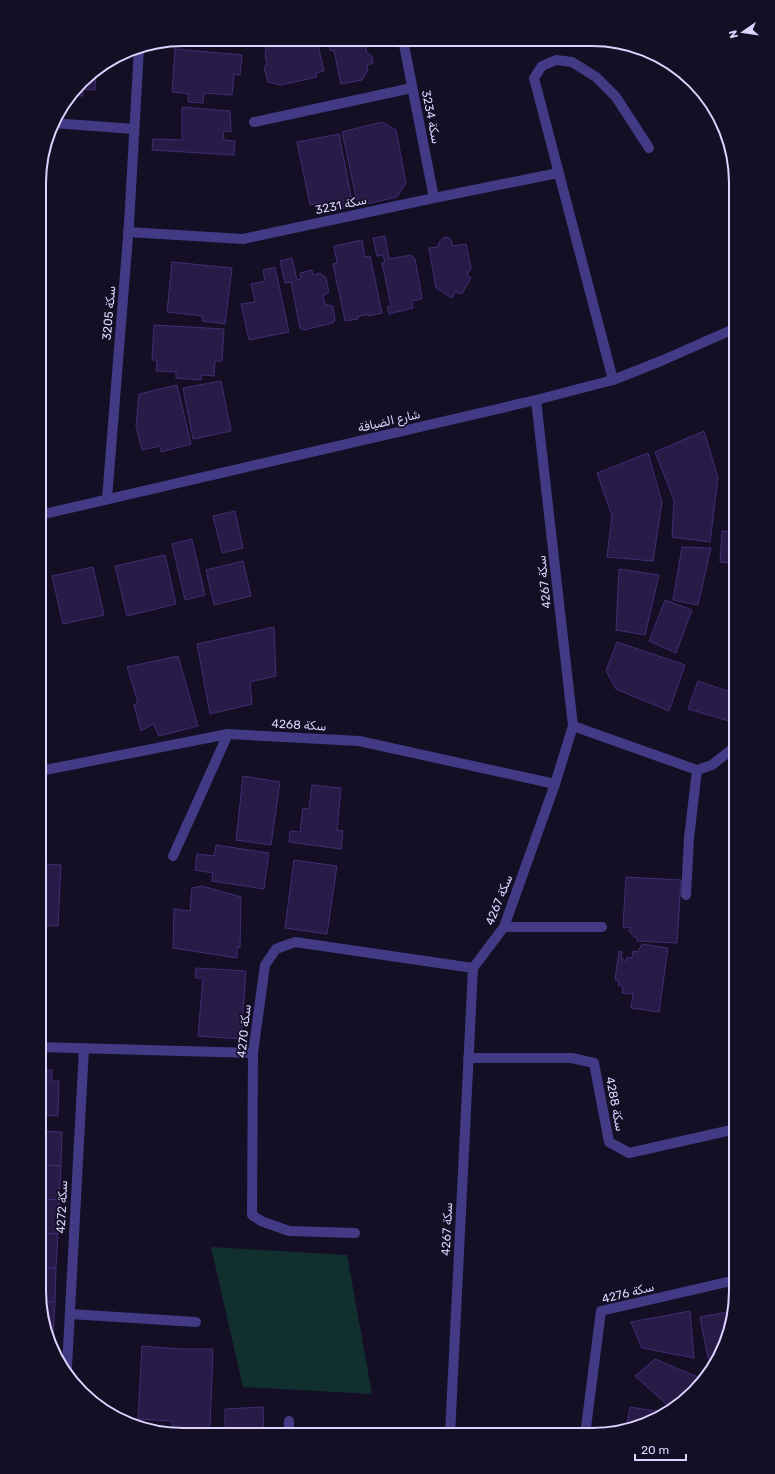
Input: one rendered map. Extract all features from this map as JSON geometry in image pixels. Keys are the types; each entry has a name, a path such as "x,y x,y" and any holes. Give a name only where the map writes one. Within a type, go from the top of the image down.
{"street":[{"name":"سكة 3234","path":"404,46 434,198"},
{"name":"سكة 3205","path":"107,499 128,232 139,53"},
{"path":"613,380 534,78 542,66 556,60 572,62 596,77 616,97 649,148"},
{"path":"254,122 412,88"},
{"path":"59,123 134,129"},
{"name":"سكة 3231","path":"128,232 243,239 558,173"},
{"name":"شارع الضيافة","path":"46,513 536,400 613,380 729,331"},
{"name":"سكة 4267","path":"450,1428 473,968 504,927 555,784 573,726 536,400"},
{"path":"573,726 697,770 712,765 729,752"},
{"path":"173,856 228,734"},
{"name":"سكة 4268","path":"46,770 228,734 359,741 555,784"},
{"path":"686,895 689,838 697,770"},
{"path":"504,927 602,927"},
{"name":"سكة 4270","path":"354,1233 289,1231 261,1221 252,1215 253,1053 265,965 276,949 294,942 473,968"},
{"path":"46,1047 253,1053"},
{"name":"سكة 4272","path":"67,1364 84,1048"},
{"name":"سكة 4288","path":"468,1058 572,1058 594,1064 609,1142 629,1154 729,1131"},
{"name":"سكة 4276","path":"586,1428 601,1312 729,1282"},
{"path":"70,1314 196,1322"},
{"path":"289,1421 289,1428"}],"green space":[{"path":"211,1247 347,1255 372,1394 243,1387"}],"building":[{"path":"266,46 318,46 324,71 316,73 317,77 281,85 268,82 264,68 267,63 265,56"},
{"path":"329,46 365,46 367,53 372,56 373,63 367,65 368,70 362,80 341,84 334,51 330,50"},
{"path":"175,49 242,55 240,75 234,74 232,95 204,93 203,103 188,102 189,94 172,92"},
{"path":"96,77 95,90 84,89"},
{"path":"83,90 83,96 78,96"},
{"path":"182,107 230,111 231,132 223,131 224,140 235,141 234,155 152,150 153,139 182,140"},
{"path":"382,122 396,130 406,183 397,197 358,206 342,132"},
{"path":"339,134 353,206 325,212 324,206 320,207 319,203 310,205 297,142"},
{"path":"385,236 389,259 411,255 415,259 422,297 421,299 412,301 413,308 389,314 387,307 391,306 382,263 385,262 383,255 377,256 373,238"},
{"path":"448,237 453,246 466,244 471,268 467,275 471,278 462,294 455,292 452,298 436,288 429,248 438,247 443,238"},
{"path":"362,240 365,257 370,256 382,313 368,316 368,314 357,317 358,319 345,321 333,264 337,263 334,246"},
{"path":"292,258 297,280 301,279 300,273 312,270 313,275 320,273 326,278 329,292 323,296 325,304 333,306 335,320 333,323 304,330 300,328 291,282 285,283 280,261"},
{"path":"172,262 232,268 225,324 202,321 203,316 167,312"},
{"path":"275,267 289,332 249,340 241,304 255,302 251,284 265,281 263,270"},
{"path":"154,325 224,329 222,361 215,361 214,376 202,375 201,380 176,378 176,372 156,371 157,360 152,360"},
{"path":"221,381 231,431 193,439 183,388"},
{"path":"177,385 191,444 161,452 160,446 142,450 136,426 139,394"},
{"path":"704,431 718,478 710,542 672,537 674,500 655,452"},
{"path":"648,453 662,502 653,561 607,557 612,516 597,473"},
{"path":"235,511 243,548 222,553 213,516"},
{"path":"722,531 729,532 729,563 720,562"},
{"path":"192,539 205,595 185,600 172,544"},
{"path":"682,547 711,548 698,605 673,600"},
{"path":"165,555 176,604 127,616 115,566"},
{"path":"243,561 251,596 214,605 206,570"},
{"path":"93,567 104,615 63,624 52,576"},
{"path":"619,569 659,575 645,635 616,630"},
{"path":"665,600 692,610 676,653 649,641"},
{"path":"274,627 276,676 250,682 252,704 210,714 197,644"},
{"path":"617,642 685,665 669,711 616,689 606,671"},
{"path":"178,656 198,726 159,736 153,724 141,731 134,705 138,702 127,667"},
{"path":"698,681 729,692 729,721 688,709"},
{"path":"243,776 280,782 271,845 236,840"},
{"path":"312,785 341,788 337,830 343,831 341,849 289,842 290,831 300,832 303,808 309,809"},
{"path":"216,845 269,853 264,889 212,881 213,873 195,870 197,854 214,856"},
{"path":"294,860 337,866 327,934 285,928"},
{"path":"46,864 61,865 58,926 46,925"},
{"path":"626,877 681,880 677,943 637,941 637,937 634,937 629,931 631,928 623,927"},
{"path":"202,886 241,897 240,948 237,947 237,958 173,948 174,909 190,911 192,888"},
{"path":"642,944 668,948 659,1012 631,1008 633,994 622,993 623,986 618,985 619,981 615,980 619,951 622,952 621,958 626,961 627,957 632,958 633,951 638,952"},
{"path":"196,968 246,971 241,1039 198,1036 203,978 195,978"},
{"path":"46,1070 52,1070 52,1081 59,1081 58,1116 46,1115"},
{"path":"46,1131 62,1132 61,1166 46,1165"},
{"path":"46,1165 61,1166 59,1200 46,1199"},
{"path":"46,1199 59,1200 58,1234 46,1233"},
{"path":"46,1233 58,1234 56,1268 46,1268"},
{"path":"46,1268 56,1268 55,1302 47,1302"},
{"path":"47,1302 55,1302 53,1335"},
{"path":"690,1311 694,1358 642,1348 631,1322"},
{"path":"727,1312 722,1335 712,1358 708,1358 700,1317"},
{"path":"142,1346 178,1349 213,1349 210,1428 172,1427 172,1421 138,1419"},
{"path":"655,1359 699,1377 689,1388 668,1405 635,1376"},
{"path":"263,1407 264,1428 225,1428 225,1409"},
{"path":"630,1407 657,1411 636,1421 627,1423"}]}
